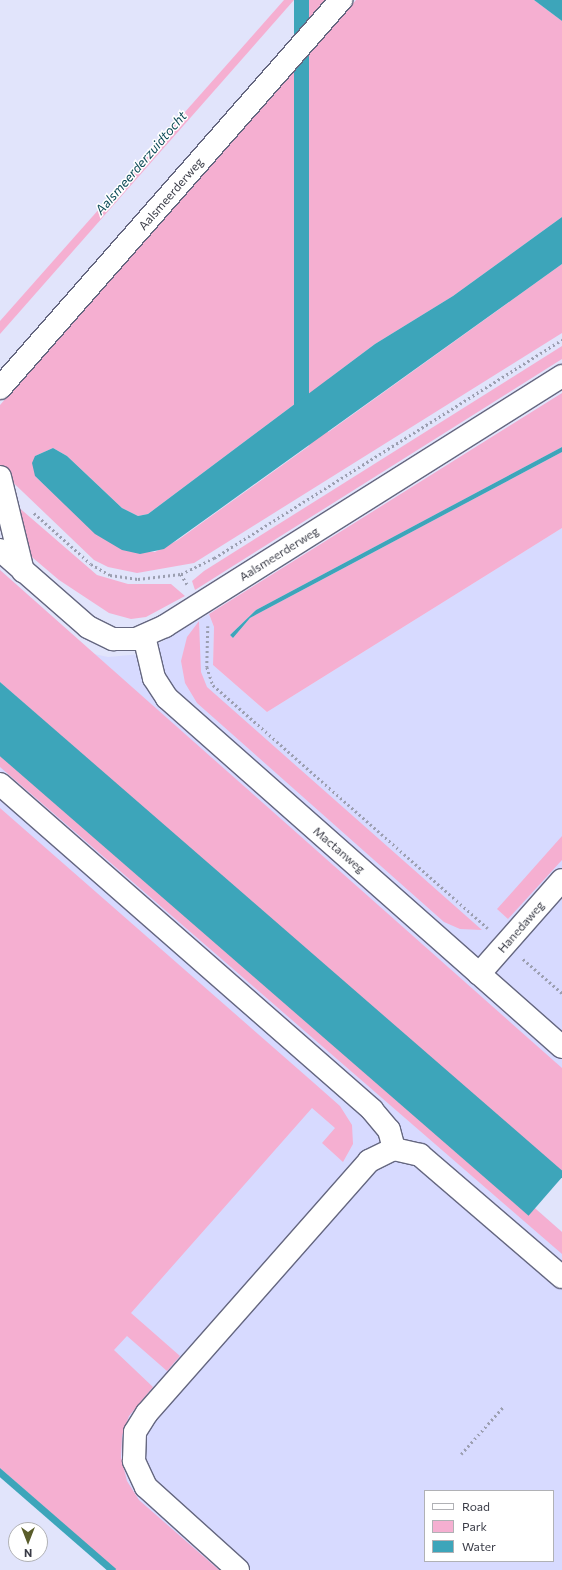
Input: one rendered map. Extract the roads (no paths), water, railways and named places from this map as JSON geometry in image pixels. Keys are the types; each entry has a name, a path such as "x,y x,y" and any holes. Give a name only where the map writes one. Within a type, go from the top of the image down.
{"street":[{"name":"Aalsmeerderweg","path":"0,388 341,0"},
{"name":"Aalsmeerderweg","path":"0,550 92,630 113,638 144,636 562,376"},
{"path":"2,483 23,571"},
{"name":"Mactanweg","path":"144,636 154,678 167,698 562,1047"},
{"path":"0,784 372,1110 389,1130 394,1150"},
{"name":"Hanedaweg","path":"479,974 562,880"},
{"path":"238,1570 146,1487 134,1461 135,1432 147,1413 363,1168 377,1155 394,1150 413,1152 431,1162 562,1277"}],"water":[{"path":"294,0 309,0 309,445 294,445"},
{"path":"534,0 562,0 562,21"},
{"path":"562,217 562,264 164,549 140,554 122,550 95,534 35,476 32,463 35,456 53,448 67,456 122,508 138,516 148,514 375,344 453,296"},
{"path":"562,447 562,452 250,618 233,638 230,635 256,610"},
{"path":"0,682 562,1171 562,1177 529,1216 0,756"},
{"path":"0,1468 116,1569 107,1570 0,1477"}],"water label":[{"name":"Aalsmeerderzuidtocht","path":"141,163"}]}
